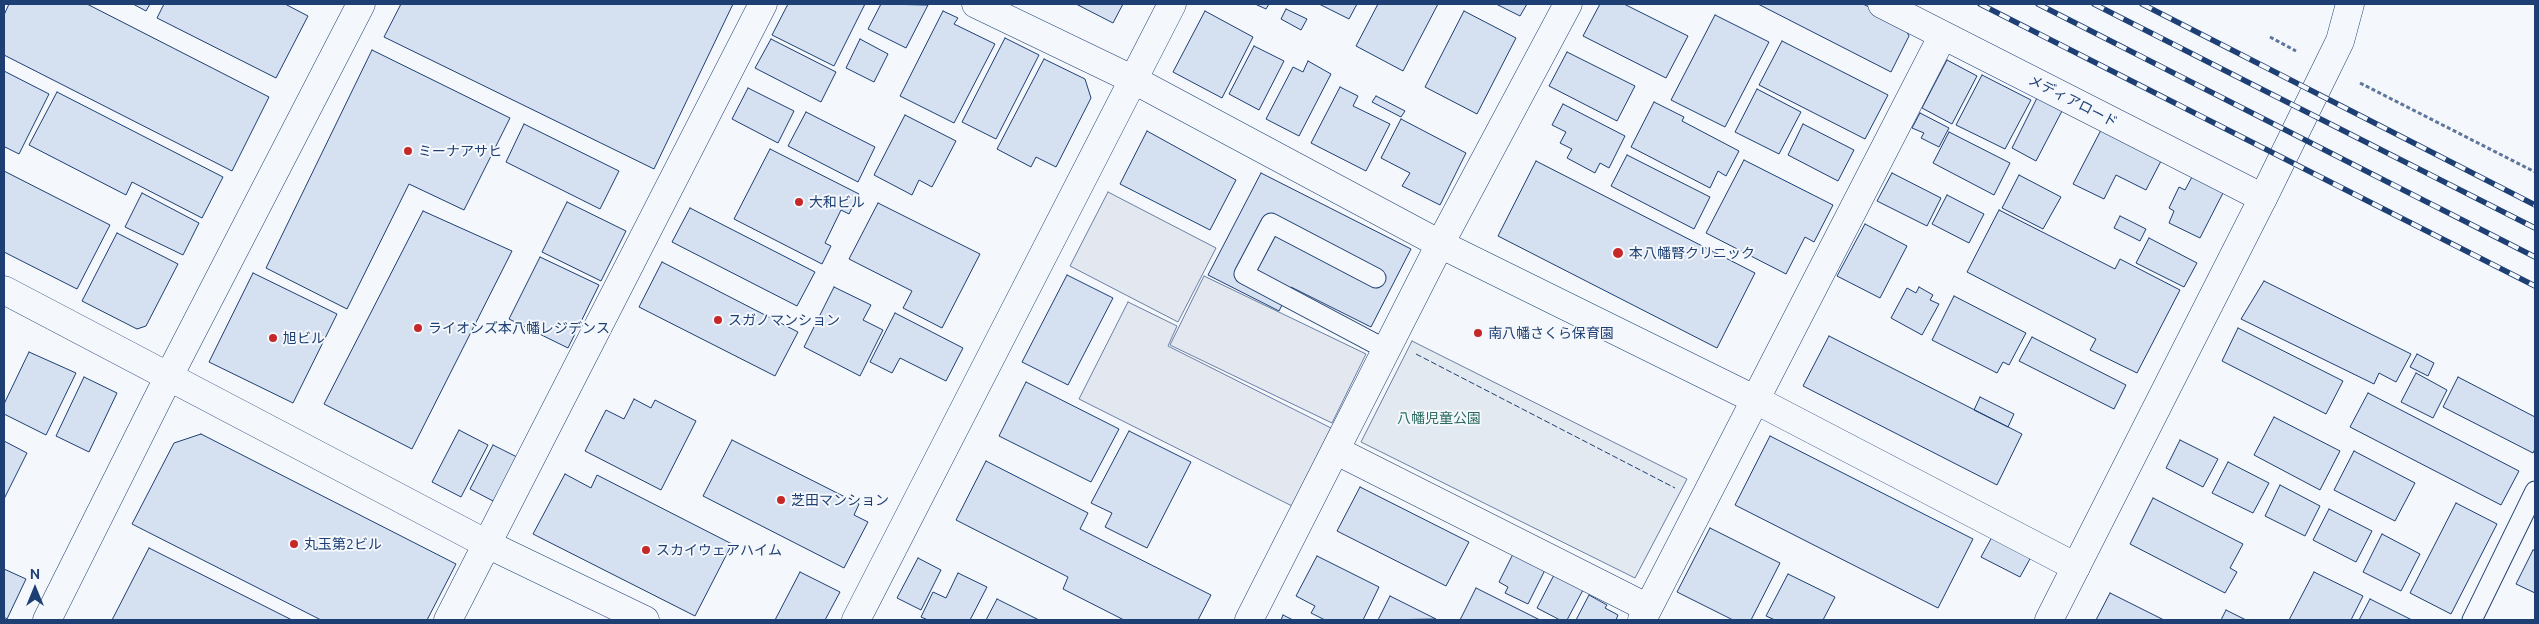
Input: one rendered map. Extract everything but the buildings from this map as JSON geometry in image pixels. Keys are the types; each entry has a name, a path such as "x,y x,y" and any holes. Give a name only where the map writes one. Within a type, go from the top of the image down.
{"street":[{"path":"47,620 169,376 361,4"},
{"path":"448,620 763,4"},
{"path":"976,4 1132,79 1440,244 1754,399 2076,567"},
{"path":"856,620 1172,4"},
{"path":"1249,620 1440,244 1568,4"},
{"name":"メディアロード","path":"1882,4 2263,198"},
{"path":"2049,620 2263,198 2340,41 2350,4"},
{"path":"1336,451 1645,614 1942,35"},
{"path":"4,290 487,544 644,620"}],"lane":[{"path":"1376,278 1271,222 1244,274 1387,350"},
{"path":"2472,620 2535,491"}],"path":[{"path":"2270,38 2305,55"},
{"path":"2358,82 2535,172"}],"green space":[{"name":"八幡児童公園","path":"1412,341 1687,479 1635,578 1361,442"}],"shaded area":[{"path":"1108,192 1216,248 1178,322 1070,266"},
{"path":"1204,276 1366,354 1332,423 1170,345"},
{"path":"1128,302 1177,326 1168,346 1331,428 1292,506 1079,399"}],"railway":[{"path":"1980,4 2535,286"},
{"path":"2038,4 2535,257"},
{"path":"2094,4 2535,228"},
{"path":"2142,4 2535,205"}],"fence":[{"path":"1416,354 1675,488"}],"place":[{"name":"ミーナアサヒ","path":"408,151"},
{"name":"大和ビル","path":"799,202"},
{"name":"本八幡腎クリニック","path":"1618,253"},
{"name":"スガノマンション","path":"718,320"},
{"name":"ライオンズ本八幡レジデンス","path":"418,328"},
{"name":"南八幡さくら保育園","path":"1478,333"},
{"name":"旭ビル","path":"273,338"},
{"name":"芝田マンション","path":"781,500"},
{"name":"丸玉第2ビル","path":"294,544"},
{"name":"スカイウェアハイム","path":"646,550"}]}
